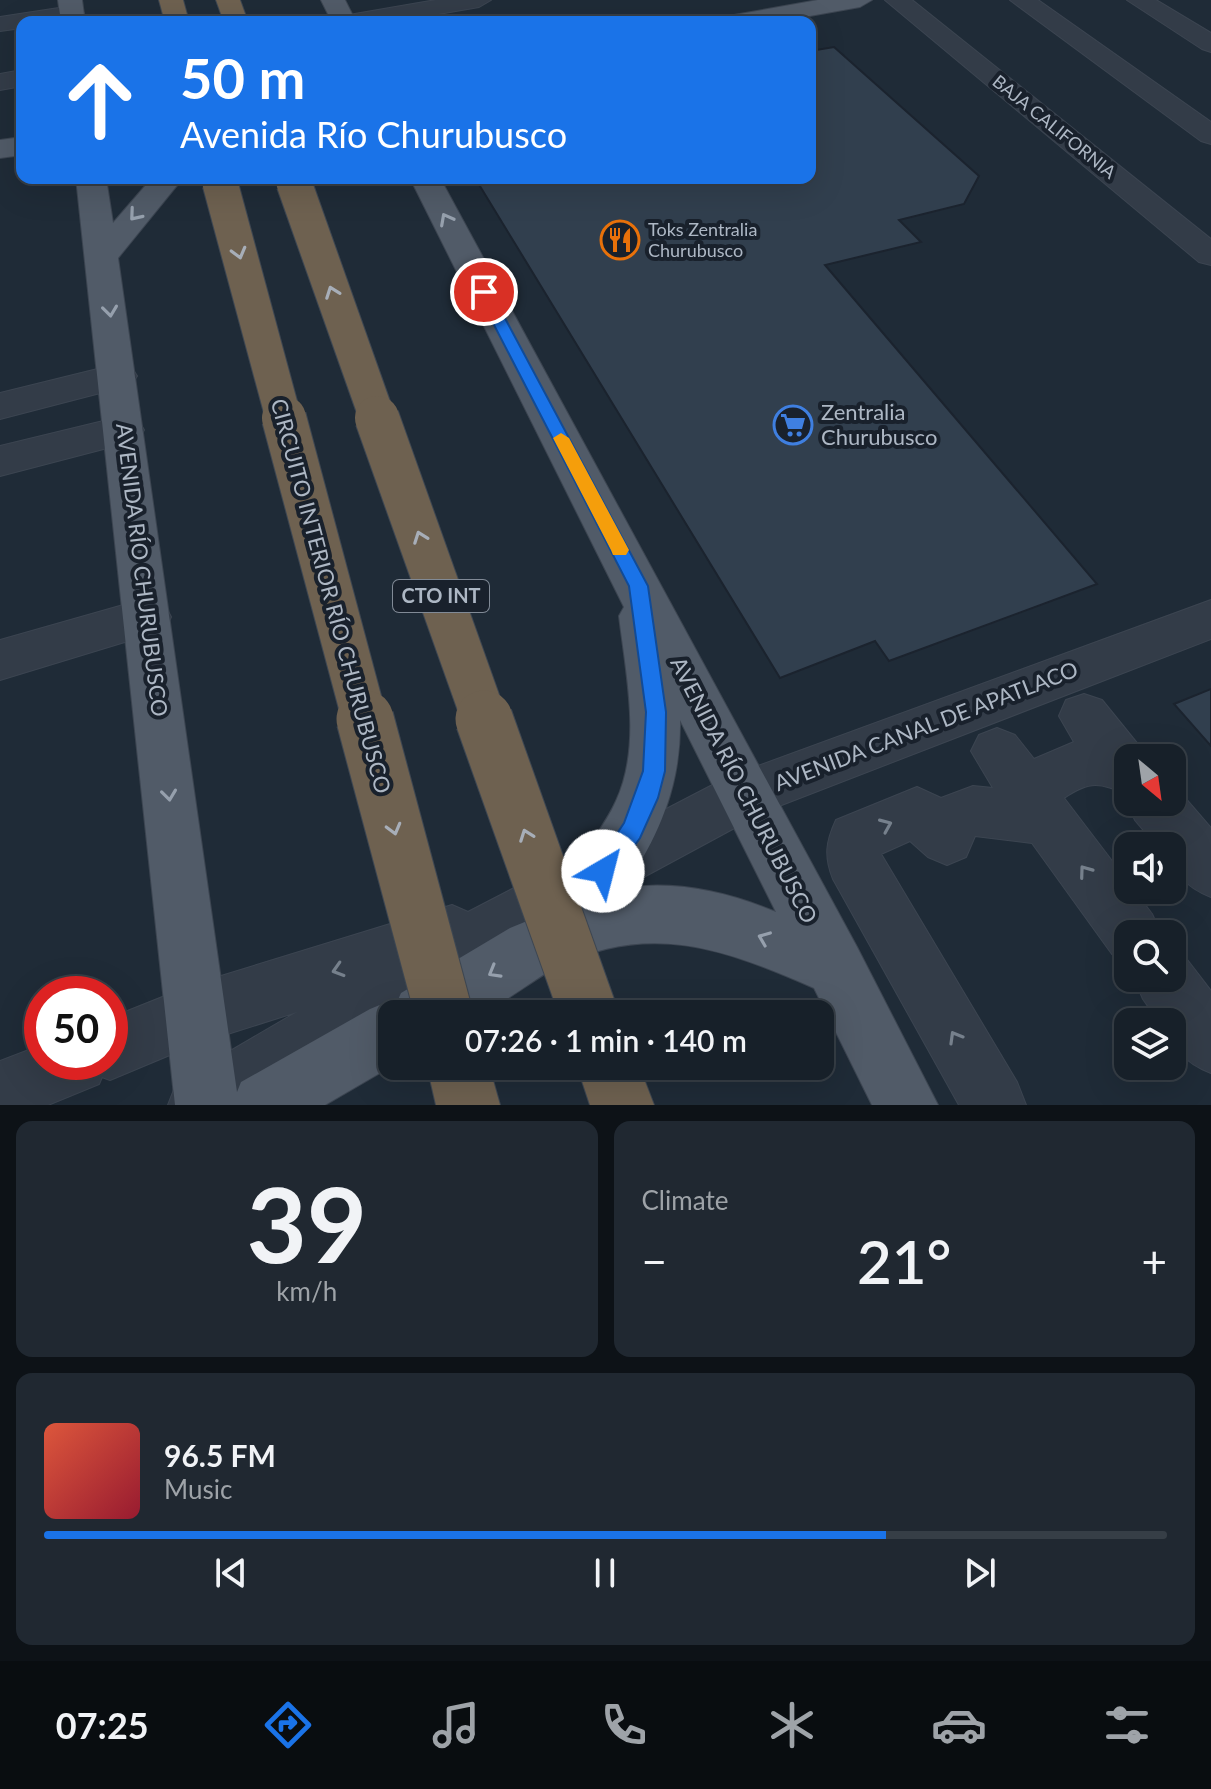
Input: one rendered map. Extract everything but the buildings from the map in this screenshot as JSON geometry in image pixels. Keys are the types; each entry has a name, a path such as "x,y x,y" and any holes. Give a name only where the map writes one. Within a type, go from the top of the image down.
{"highway":[{"name":"CIRCUITO INTERIOR RÍO CHURUBUSCO","path":"221,184 440,1000"},
{"name":"CTO INT","path":"294,184 584,1000"},
{"path":"462,1080 468,1105"},
{"path":"613,1080 622,1105"}],"main road":[{"path":"761,16 818,3 860,0"},
{"name":"AVENIDA RÍO CHURUBUSCO","path":"92,184 195,1014 220,1104"},
{"path":"103,254 163,184"},
{"name":"AVENIDA RÍO CHURUBUSCO","path":"426,184 747,794 906,1105"},
{"path":"603,871 632,831 647,798 654,771 656,712 638,586"},
{"path":"446,1000 568,930 614,915 668,913 720,922 836,968"},
{"path":"220,1104 378,1037"}],"street":[{"path":"383,16 479,0"},
{"name":"BAJA CALIFORNIA","path":"897,0 1211,255"},
{"path":"1022,0 1211,135"},
{"path":"1139,0 1211,44"},
{"path":"48,16 72,12"},
{"path":"0,406 118,376"},
{"path":"0,461 124,430"},
{"path":"0,660 148,617"},
{"name":"AVENIDA CANAL DE APATLACO","path":"220,1104 520,913 747,794 1211,619"},
{"path":"1084,716 1114,752"},
{"path":"994,1105 853,860 855,838 917,812 947,839 956,818 1092,759 1114,769"},
{"path":"1024,788 1122,920"},
{"path":"1166,816 1211,870"},
{"name":"AVENIDA CANAL DE APATLACO","path":"128,1042 195,1014 520,913"},
{"path":"1174,992 1211,1042"},
{"path":"0,1093 32,1080"}],"slow traffic":[{"path":"561,438 620,550"}],"place":[{"name":"Toks Zentralia Churubusco","path":"620,240"},
{"name":"Zentralia Churubusco","path":"793,425"}],"route":[{"path":"484,292 638,586 656,712 654,771 647,798 632,831 603,871"}]}
